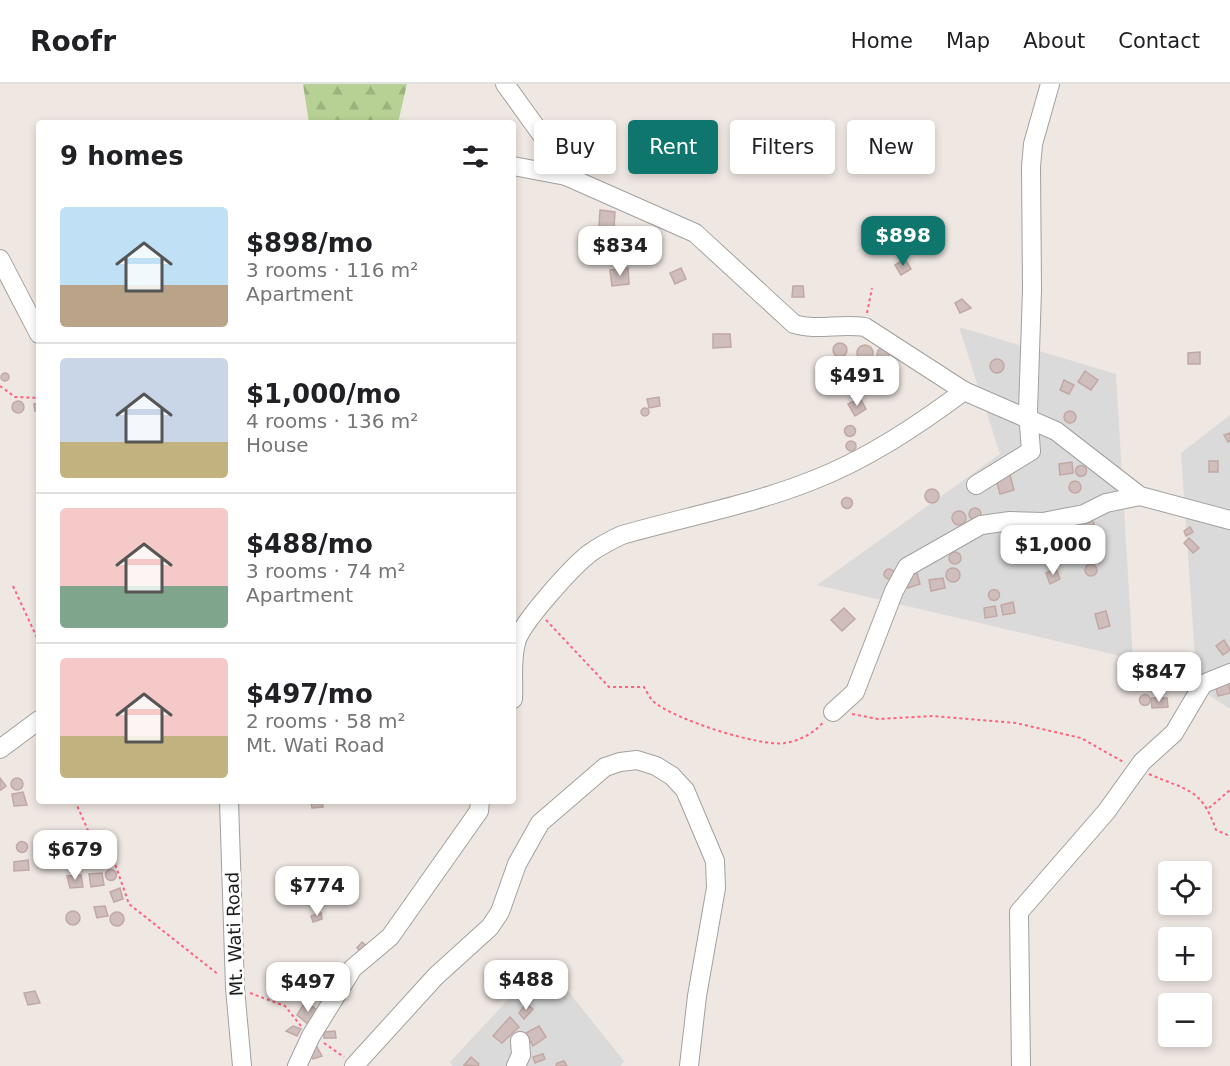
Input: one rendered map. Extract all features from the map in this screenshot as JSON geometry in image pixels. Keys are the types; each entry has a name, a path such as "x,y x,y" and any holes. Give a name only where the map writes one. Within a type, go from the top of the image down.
{"street":[{"path":"505,84 546,141 566,176"},
{"path":"976,485 1031,451 1028,372 1032,290 1030,167 1033,144 1050,84"},
{"path":"516,167 566,176 695,233 794,324 805,328 852,325 865,327 964,391 1056,432 1140,496 1230,520"},
{"path":"0,259 36,328"},
{"path":"516,642 522,626 587,555 604,543 622,535 748,502 812,481 872,452 964,391"},
{"path":"833,712 855,692 894,591 907,567 981,525 1010,521 1043,522 1084,514 1106,503 1140,496"},
{"path":"1021,1066 1019,912 1106,812 1136,769 1174,733 1203,684 1230,673"},
{"path":"0,749 36,722"},
{"path":"355,1066 436,976 490,927 500,912 517,864 540,823 605,767 637,760 664,771 685,790 715,861 716,888 689,1066"},
{"name":"Mt. Wati Road","path":"230,804 235,988 242,1066"},
{"path":"297,1066 311,1036 353,968 390,937 479,811 480,804"},
{"path":"516,1066 521,1055 520,1041"}],"path":[{"path":"865,327 872,288"},
{"path":"0,386 15,397 36,398"},
{"path":"13,586 36,636"},
{"path":"536,612 552,624 609,687 644,687 654,702 700,725 765,743 785,743 804,737 820,727 833,712 878,719 933,716 1016,723 1081,738 1136,769 1190,789 1208,808 1216,830 1230,836"},
{"path":"1208,808 1230,790"},
{"path":"76,804 94,844 113,858 129,904 235,988 285,1006 306,1032 355,1066"}],"shaded area":[{"path":"959,327 1116,374 1133,659 817,585 1000,454"},
{"path":"1230,415 1230,709 1197,687 1181,453"},
{"path":"544,961 624,1061 621,1066 452,1066 450,1062"}],"green space":[{"path":"303,84 407,84 399,120 309,120"}],"building":[{"path":"600,210 615,212 614,227 599,226"},
{"path":"905,259 911,269 901,275 895,265"},
{"path":"628,268 629,284 612,286 610,270"},
{"path":"681,268 686,279 675,284 670,273"},
{"path":"793,286 803,286 804,297 792,297"},
{"path":"962,299 971,308 960,313 955,303"},
{"path":"713,334 730,334 731,347 713,348"},
{"path":"840,343 845,345 847,350 845,355 840,357 835,355 833,350 835,345"},
{"path":"865,345 873,353 865,361 857,353"},
{"path":"883,348 889,354 883,360 877,354"},
{"path":"1200,352 1200,364 1188,364 1188,353"},
{"path":"994,359 1000,359 1004,366 1000,373 994,373 990,369 990,363"},
{"path":"1085,371 1098,380 1091,390 1078,382"},
{"path":"5,373 9,377 5,381 1,377"},
{"path":"1064,380 1074,385 1069,394 1060,390"},
{"path":"659,397 660,406 649,408 647,399"},
{"path":"860,398 866,409 855,416 848,404"},
{"path":"18,401 24,407 18,413 12,407"},
{"path":"645,408 649,412 645,416 641,412"},
{"path":"1070,411 1076,417 1070,423 1064,417"},
{"path":"850,426 854,427 854,435 850,436 846,435 845,431 846,427"},
{"path":"1230,433 1230,441 1228,442 1224,435"},
{"path":"851,441 855,442 855,450 851,451 847,450 846,446 847,442"},
{"path":"1209,461 1218,461 1218,472 1209,472"},
{"path":"1072,462 1073,473 1060,475 1059,464"},
{"path":"1081,466 1085,467 1085,475 1081,476 1077,475 1076,471 1077,467"},
{"path":"1009,471 1014,490 1000,494 995,475"},
{"path":"1075,481 1081,487 1075,493 1069,487"},
{"path":"932,489 937,491 939,496 937,501 932,503 927,501 925,496 927,491"},
{"path":"847,498 851,499 851,507 847,508 843,507 842,503 843,499"},
{"path":"977,508 981,514 977,520 973,520 969,512"},
{"path":"959,511 964,513 966,518 964,523 959,525 954,523 952,518 954,513"},
{"path":"1089,519 1093,520 1093,528 1089,529 1085,528 1084,524 1085,520"},
{"path":"1066,520 1068,530 1056,532 1054,523"},
{"path":"1190,527 1193,532 1186,536 1184,531"},
{"path":"1189,538 1199,548 1193,553 1184,543"},
{"path":"957,552 961,558 957,564 953,564 949,556"},
{"path":"1093,564 1097,570 1093,576 1089,576 1085,568"},
{"path":"953,568 958,570 960,575 958,580 953,582 948,580 946,575 948,570"},
{"path":"889,569 894,574 889,579 884,574"},
{"path":"1056,569 1060,579 1050,584 1046,573"},
{"path":"917,573 920,584 908,588 905,576"},
{"path":"943,578 945,588 931,591 929,580"},
{"path":"994,590 998,591 998,599 994,600 990,599 989,595 990,591"},
{"path":"1013,602 1015,613 1003,615 1001,605"},
{"path":"995,606 997,616 985,618 984,608"},
{"path":"844,608 855,619 842,631 831,620"},
{"path":"1106,611 1110,626 1099,629 1095,614"},
{"path":"1224,640 1230,650 1223,655 1216,646"},
{"path":"1228,680 1230,693 1218,696 1215,684"},
{"path":"1145,694 1151,700 1145,706 1139,700"},
{"path":"1151,698 1167,698 1168,707 1152,708"},
{"path":"0,778 6,786 1,790 0,790"},
{"path":"19,778 23,784 19,790 15,790 11,782"},
{"path":"23,792 27,805 14,806 12,794"},
{"path":"311,804 322,804 323,807 312,808"},
{"path":"22,842 26,843 26,851 22,852 18,851 17,847 18,843"},
{"path":"28,860 29,870 14,871 14,862"},
{"path":"111,869 117,875 111,881 105,875"},
{"path":"102,873 104,885 91,887 89,874"},
{"path":"81,875 83,887 70,888 67,876"},
{"path":"120,888 123,899 114,902 110,892"},
{"path":"105,906 108,916 97,918 94,907"},
{"path":"73,911 78,913 80,918 78,923 73,925 68,923 66,918 68,913"},
{"path":"117,912 122,914 124,919 122,924 117,926 112,924 110,919 112,914"},
{"path":"321,913 322,919 313,922 311,916"},
{"path":"362,942 369,948 364,954 357,948"},
{"path":"319,986 326,995 320,1001 312,993"},
{"path":"35,991 40,1003 28,1005 24,993"},
{"path":"305,1002 319,1011 309,1025 297,1015"},
{"path":"526,1004 533,1009 524,1019 519,1013"},
{"path":"510,1017 519,1027 502,1043 493,1036"},
{"path":"293,1026 301,1029 297,1036 286,1031"},
{"path":"539,1026 546,1037 533,1046 526,1033"},
{"path":"335,1031 336,1038 324,1038 324,1032"},
{"path":"316,1045 322,1056 313,1059 306,1051"},
{"path":"543,1054 545,1059 535,1063 533,1057"},
{"path":"471,1057 479,1064 478,1066 464,1065"},
{"path":"564,1061 567,1066 556,1066 557,1063"}]}
